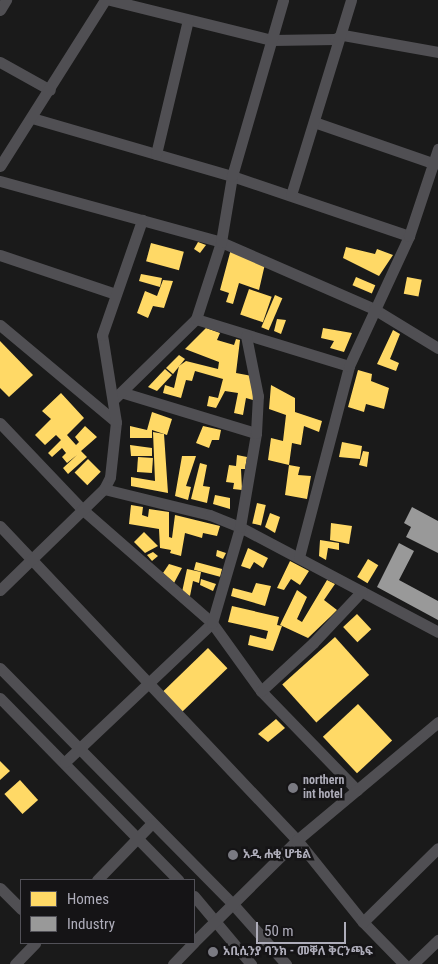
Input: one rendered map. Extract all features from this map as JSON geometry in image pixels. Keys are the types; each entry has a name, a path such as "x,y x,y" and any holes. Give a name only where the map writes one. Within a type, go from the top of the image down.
{"street":[{"path":"0,10 6,0"},
{"path":"0,166 50,90 105,0"},
{"path":"110,0 272,40 335,39 343,35 438,52"},
{"path":"119,396 196,319 221,242 232,176 283,0"},
{"path":"291,195 343,35 351,0"},
{"path":"156,154 188,20"},
{"path":"0,62 50,90"},
{"path":"32,118 232,176 408,236"},
{"path":"314,122 435,164"},
{"path":"298,557 349,366 408,236 435,164 438,149"},
{"path":"0,181 221,242 374,309 438,348"},
{"path":"0,590 33,561 82,509 104,489 114,460 119,396 102,335 142,220"},
{"path":"0,256 116,294"},
{"path":"196,319 246,336 349,366"},
{"path":"0,325 116,422"},
{"path":"65,762 212,623 240,527 256,433 258,396 246,336"},
{"path":"119,396 256,433"},
{"path":"0,424 82,509 212,623 261,691 357,790"},
{"path":"104,489 210,515 240,527 438,632"},
{"path":"0,526 297,840 363,922 404,964"},
{"path":"261,691 313,643 362,591"},
{"path":"0,668 80,748 151,824 231,902 286,964"},
{"path":"0,698 65,762 177,879"},
{"path":"195,940 231,902 297,840 438,722"},
{"path":"98,879 151,824"},
{"path":"363,922 438,848"},
{"path":"0,888 20,908"},
{"path":"195,897 215,918 251,964"},
{"path":"413,964 438,940"},
{"path":"15,964 34,944"},
{"path":"174,964 191,944"}],"building: Homes":[{"path":"198,242 206,245 200,253 194,249"},
{"path":"151,243 184,252 179,270 146,261"},
{"path":"346,247 375,254 377,249 393,255 379,276 343,258"},
{"path":"231,249 265,264 259,290 239,283 233,304 226,302 229,293 220,290"},
{"path":"141,274 162,278 160,287 139,281"},
{"path":"356,277 375,285 372,293 352,285"},
{"path":"407,277 422,280 418,297 404,294"},
{"path":"163,280 173,281 164,308 153,306 148,318 137,313 145,291 157,296"},
{"path":"249,289 272,297 263,322 240,315"},
{"path":"275,295 282,298 269,330 261,327"},
{"path":"277,319 286,320 281,334 274,331"},
{"path":"206,328 220,333 217,340 234,345 236,339 240,340 236,373 252,376 253,400 246,398 243,415 234,413 238,393 225,391 216,408 207,406 209,396 218,398 223,379 195,371 192,381 186,380 181,398 163,393 165,385 174,388 179,366 186,361 218,369 219,362 185,349"},
{"path":"323,328 352,333 344,352 330,348 334,341 321,338"},
{"path":"393,330 400,334 390,359 399,363 396,371 377,364"},
{"path":"0,341 33,375 9,397 0,388"},
{"path":"179,355 185,359 173,374 166,368"},
{"path":"165,369 172,375 157,391 148,387"},
{"path":"358,370 372,374 371,381 389,388 384,409 366,404 364,412 348,407"},
{"path":"271,385 295,398 295,412 322,421 319,432 304,426 301,445 292,443 289,465 268,460 271,438 283,441 286,415 269,409"},
{"path":"61,393 84,418 67,435 76,445 79,442 75,437 85,426 97,437 81,451 87,457 68,474 63,468 77,455 67,463 62,457 66,453 62,448 52,457 48,453 61,440 56,435 45,445 35,435 51,419 42,411"},
{"path":"152,412 172,419 167,435 152,430 152,438 130,438 130,426 147,430"},
{"path":"203,426 221,430 219,440 212,440 209,448 196,443"},
{"path":"153,432 164,434 168,493 131,486 131,477 155,481"},
{"path":"342,442 362,446 360,459 339,457"},
{"path":"130,445 152,448 152,456 131,456"},
{"path":"363,451 369,452 367,467 359,465"},
{"path":"237,455 247,457 245,469 241,469 242,490 233,489 234,483 226,482 229,465 236,466"},
{"path":"182,456 196,456 186,486 191,487 188,500 175,496"},
{"path":"138,457 153,458 152,473 137,472"},
{"path":"88,459 101,472 87,485 75,472"},
{"path":"200,463 207,465 203,486 210,487 207,503 191,499"},
{"path":"289,465 300,467 298,475 311,476 307,499 285,495"},
{"path":"215,495 230,498 230,509 213,504"},
{"path":"257,503 266,505 261,525 252,523"},
{"path":"131,505 143,507 142,515 148,517 149,509 169,512 169,537 172,538 175,515 220,526 217,536 203,533 202,538 185,533 181,556 170,553 171,550 160,548 159,529 129,524"},
{"path":"270,513 280,517 275,533 265,527"},
{"path":"331,523 352,526 349,544 330,540"},
{"path":"144,532 158,546 145,553 134,542"},
{"path":"320,540 339,543 339,550 328,548 326,560 319,556"},
{"path":"248,548 268,558 263,568 254,562 250,569 241,566"},
{"path":"217,550 226,553 223,559 216,556"},
{"path":"153,552 158,556 152,561 147,555"},
{"path":"368,559 378,565 367,583 357,577"},
{"path":"290,561 309,571 300,585 291,579 284,590 277,588"},
{"path":"196,562 222,569 220,577 194,570"},
{"path":"169,564 182,568 174,583 163,573"},
{"path":"187,569 201,572 199,583 193,581 190,596 182,592"},
{"path":"201,579 216,584 213,591 200,585"},
{"path":"327,580 335,584 324,600 337,610 330,617 308,638 280,625 297,590 307,597 297,619 302,622"},
{"path":"256,583 271,586 265,606 231,596 233,588 252,593"},
{"path":"232,606 279,617 277,625 282,626 273,651 248,645 250,635 266,639 268,631 228,622"},
{"path":"357,614 371,629 357,642 343,627"},
{"path":"335,637 369,675 316,722 282,685"},
{"path":"208,648 227,668 181,713 161,693"},
{"path":"358,704 392,741 357,773 323,737"},
{"path":"276,719 285,728 268,742 258,734"},
{"path":"0,761 10,771 0,780"},
{"path":"20,780 38,800 22,814 4,794"}],"building: Industry":[{"path":"412,507 438,521 438,553 406,537 411,527 404,523"},
{"path":"399,543 414,551 399,580 438,601 438,620 377,587"}],"place":[{"name":"northern int hotel","path":"293,788"},
{"name":"አዲ ሐቂ ሆቴል","path":"233,855"},
{"name":"አቢሲንያ ባንክ - መቐለ ቅርንጫፍ","path":"213,952"}]}
